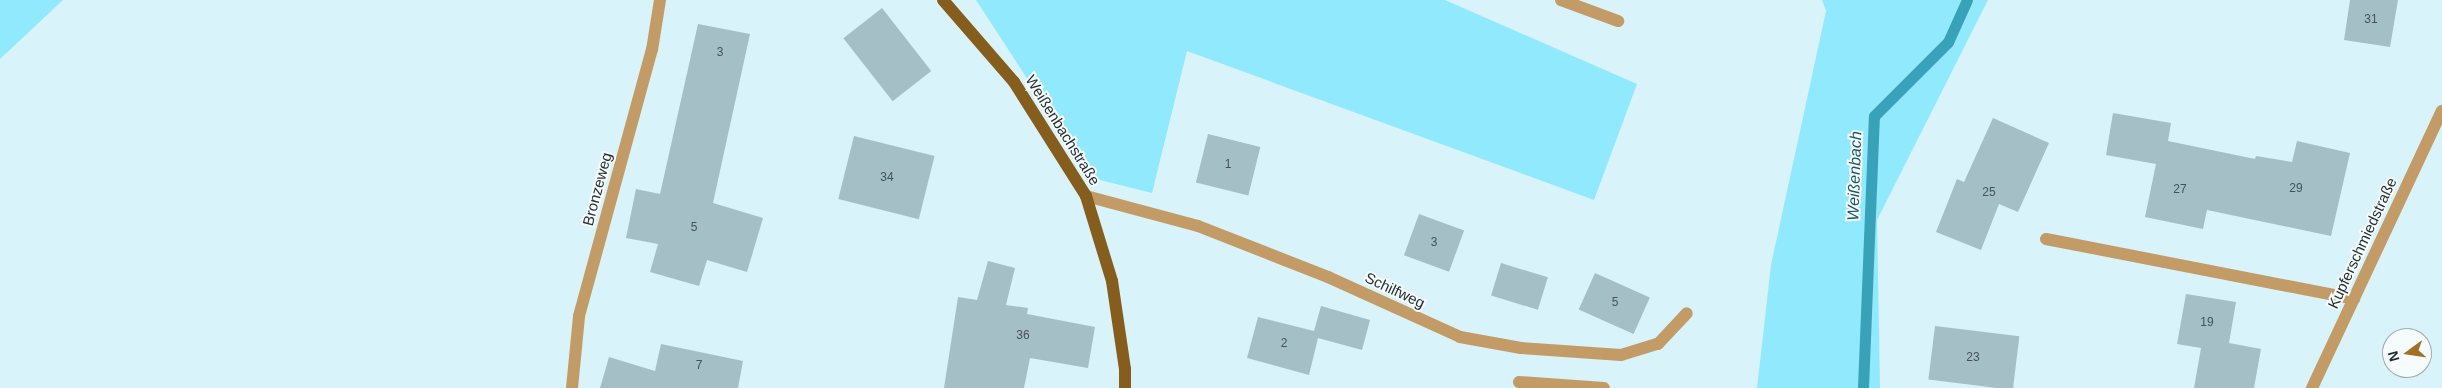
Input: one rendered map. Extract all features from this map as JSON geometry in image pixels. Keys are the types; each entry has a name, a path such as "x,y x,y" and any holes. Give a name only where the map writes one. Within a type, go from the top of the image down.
{"main road":[{"name":"Weißenbachstraße","path":"943,0 1014,82 1086,196 1112,281 1125,388"}],"street":[{"name":"Bronzeweg","path":"572,388 579,316 652,50 660,0"},
{"path":"1561,0 1618,21"},
{"name":"Kupferschmiedstraße","path":"2312,388 2442,111"},
{"name":"Schilfweg","path":"1086,196 1198,226 1328,277 1460,337 1521,348 1622,355 1658,344 1687,312"},
{"path":"2046,239 2354,299"},
{"path":"1519,382 1604,388"}],"shaded area":[{"path":"0,0 63,0 0,59"},
{"path":"976,0 1445,0 1637,84 1594,200 1187,51 1152,193 1092,178"},
{"path":"1822,0 1988,0 1877,220 1880,388 1757,388 1771,265 1826,11"}],"building":[{"path":"2350,0 2398,0 2390,47 2344,40"},
{"path":"882,8 931,71 893,101 843,38"},
{"path":"698,24 750,34 713,203 763,218 747,272 707,260 699,286 650,272 658,244 626,238 636,189 660,194"},
{"path":"2113,113 2171,123 2168,141 2255,159 2256,156 2292,162 2297,141 2350,153 2331,236 2207,210 2203,229 2145,217 2156,164 2106,155"},
{"path":"1993,118 2049,143 2018,212 1999,204 1981,250 1936,232 1957,179 1964,182"},
{"path":"1208,134 1260,147 1248,196 1196,183"},
{"path":"854,136 935,156 919,219 838,199"},
{"path":"1419,214 1464,230 1449,272 1404,255"},
{"path":"988,261 1015,268 1006,305 1028,308 1027,314 1095,327 1088,368 1030,358 1024,388 944,388 958,297 977,300"},
{"path":"1501,263 1548,277 1538,310 1491,296"},
{"path":"1595,273 1650,297 1634,334 1579,310"},
{"path":"2186,294 2236,302 2229,343 2261,349 2254,388 2194,388 2201,348 2177,344"},
{"path":"1321,306 1370,320 1362,350 1318,338 1309,375 1247,358 1258,317 1314,331"},
{"path":"1935,326 2019,336 2013,388 1997,388 1928,380"},
{"path":"661,344 743,361 738,388 600,388 609,357 655,371"}],"waterway":[{"name":"Weißenbach","path":"1863,388 1874,116 1948,42 1967,0"}]}
